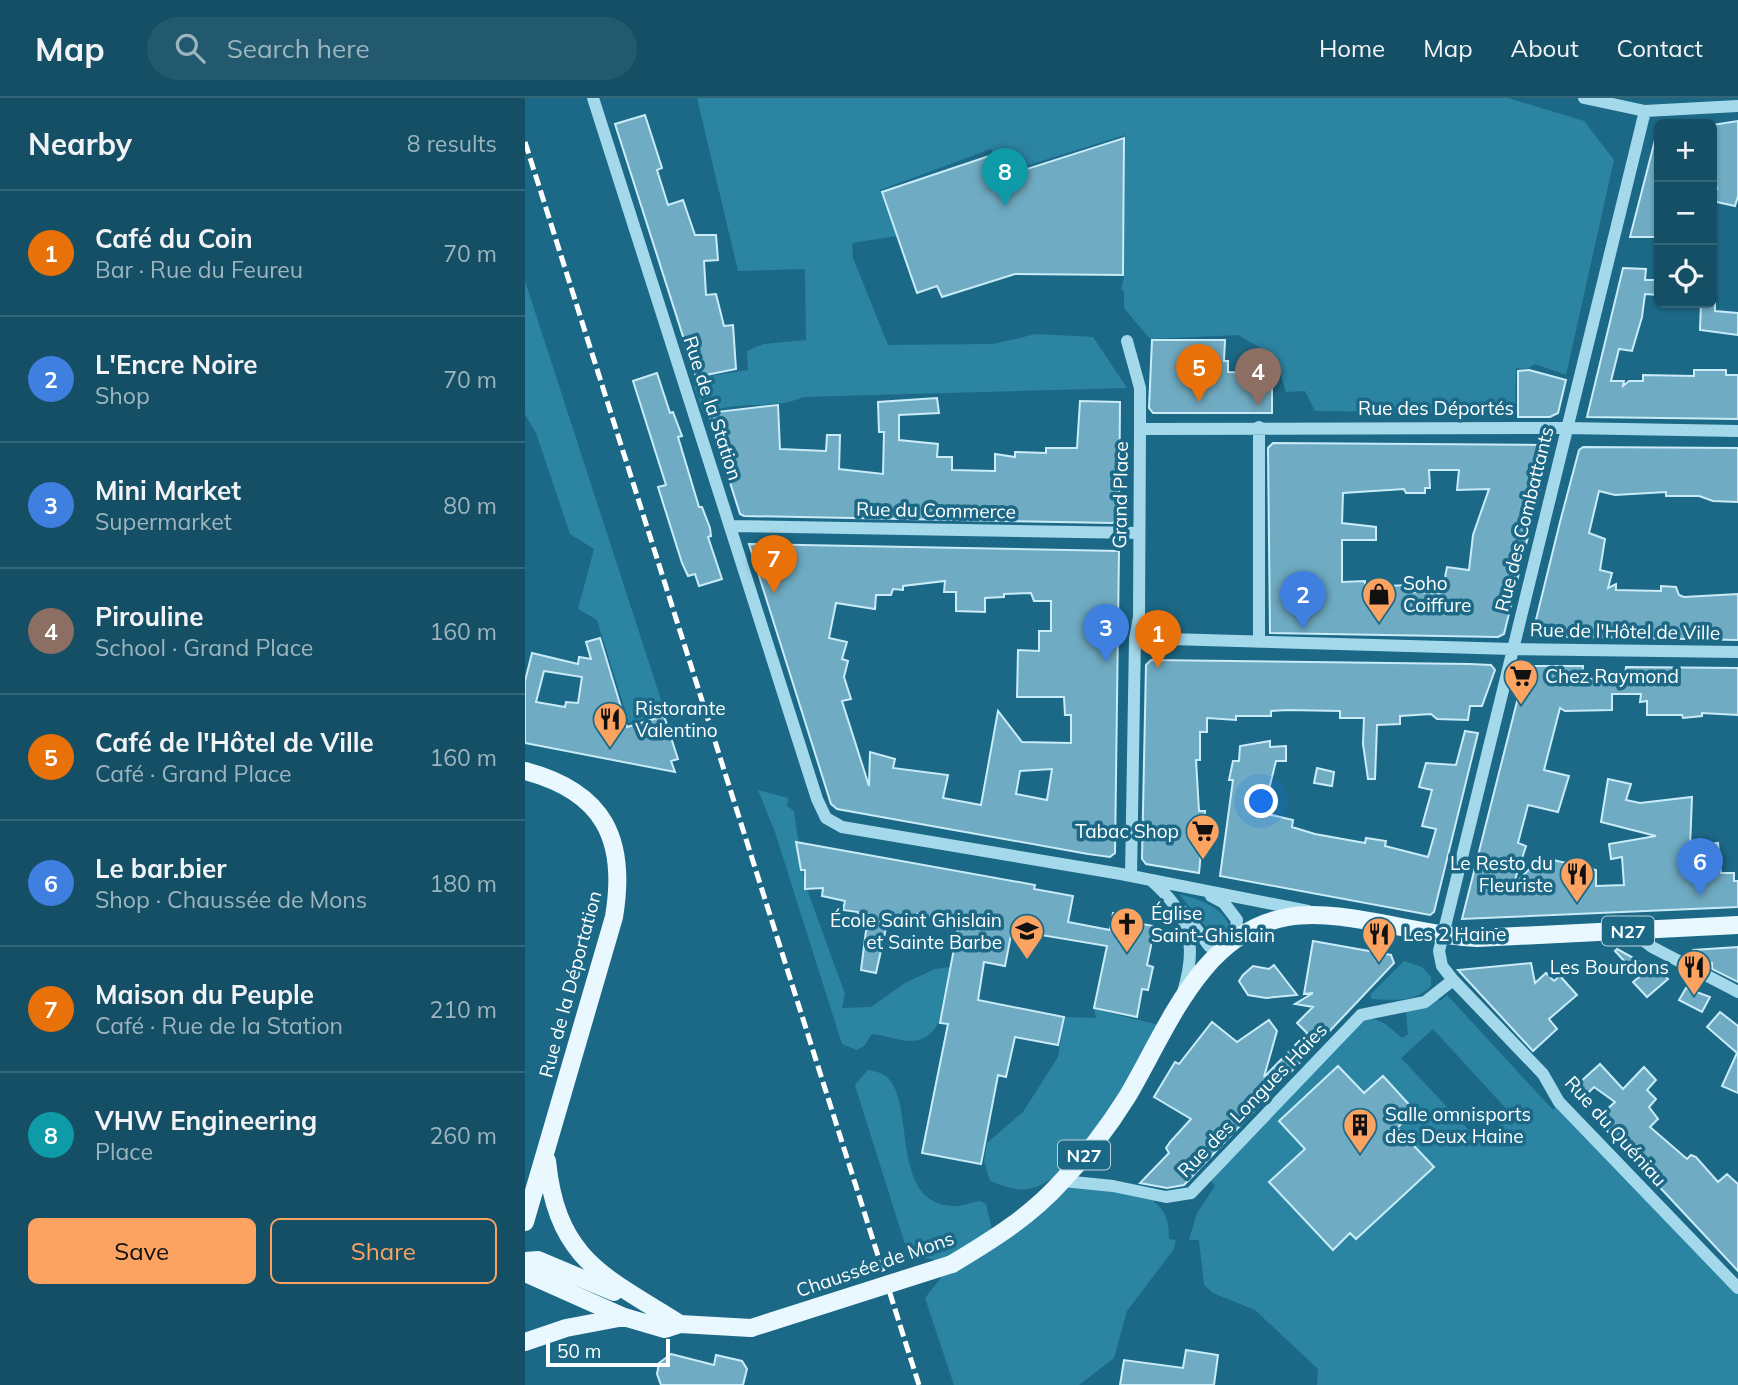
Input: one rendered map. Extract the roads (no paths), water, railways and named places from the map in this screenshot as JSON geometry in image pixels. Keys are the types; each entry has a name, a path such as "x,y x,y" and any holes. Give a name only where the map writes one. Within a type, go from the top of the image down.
{"main road":[{"name":"Rue de la Déportation","path":"525,771 574,790 600,814 614,843 619,880 614,917 525,1222"},
{"name":"Chaussée de Mons","path":"525,1273 624,1317 665,1329 680,1324 751,1328 952,1264 1004,1233 1063,1181 1125,1100 1178,1009 1227,945 1260,925 1287,917 1339,917 1441,936 1489,938 1738,925"},
{"name":"Chaussée de Mons","path":"545,1149 549,1188 561,1225 576,1252 592,1268 680,1324"},
{"name":"Chaussée de Mons","path":"525,1261 538,1260 650,1305"},
{"name":"Chaussée de Mons","path":"525,1342 566,1328 624,1317"}],"street":[{"name":"Rue de la Station","path":"593,98 795,730"},
{"path":"1584,98 1644,111 1738,106"},
{"name":"Rue des Combattants","path":"1442,965 1439,951 1441,936 1644,111"},
{"path":"1127,341 1140,388 1140,429"},
{"path":"1259,427 1259,642"},
{"name":"Rue des Déportés","path":"1259,427 1738,431"},
{"name":"Grand Place","path":"1131,876 1135,638 1139,617 1140,429 1259,427"},
{"name":"Rue du Commerce","path":"731,526 1139,533"},
{"name":"Rue de l'Hôtel de Ville","path":"1135,638 1511,649 1738,652"},
{"name":"Chaussée de Mons","path":"795,730 820,808 834,824 1131,876 1339,917"},
{"name":"Chaussée de Mons","path":"1151,881 1172,899 1209,946 1227,945"},
{"path":"1201,891 1232,912 1237,920 1227,945"},
{"name":"Chaussée de Mons","path":"1172,899 1191,943 1189,971 1178,1009"},
{"path":"1632,931 1653,947 1738,992"},
{"name":"Rue du Quéniau","path":"1442,965 1453,980 1543,1074 1559,1102 1738,1288"},
{"name":"Rue des Longues Haies","path":"1063,1181 1113,1186 1166,1198 1191,1193 1361,1015 1425,1002 1453,980"}],"railway":[{"path":"525,142 919,1385"}],"place":[{"name":"VHW Engineering","path":"1005,206"},
{"name":"Café de l'Hôtel de Ville","path":"1199,402"},
{"name":"Pirouline","path":"1258,406"},
{"name":"Maison du Peuple","path":"774,593"},
{"name":"Soho Coiffure","path":"1379,624"},
{"name":"L'Encre Noire","path":"1303,629"},
{"name":"Mini Market","path":"1106,662"},
{"name":"Café du Coin","path":"1158,668"},
{"name":"Chez Raymond","path":"1521,706"},
{"name":"Ristorante Valentino","path":"610,749"},
{"name":"Tabac Shop","path":"1203,861"},
{"name":"Le bar.bier","path":"1700,896"},
{"name":"Le Resto du Fleuriste","path":"1577,904"},
{"name":"Église Saint-Ghislain","path":"1127,954"},
{"name":"École Saint Ghislain et Sainte Barbe","path":"1027,961"},
{"name":"Les 2 Haine","path":"1379,964"},
{"name":"Les Bourdons","path":"1694,997"},
{"name":"Salle omnisports des Deux Haine","path":"1360,1155"}]}
